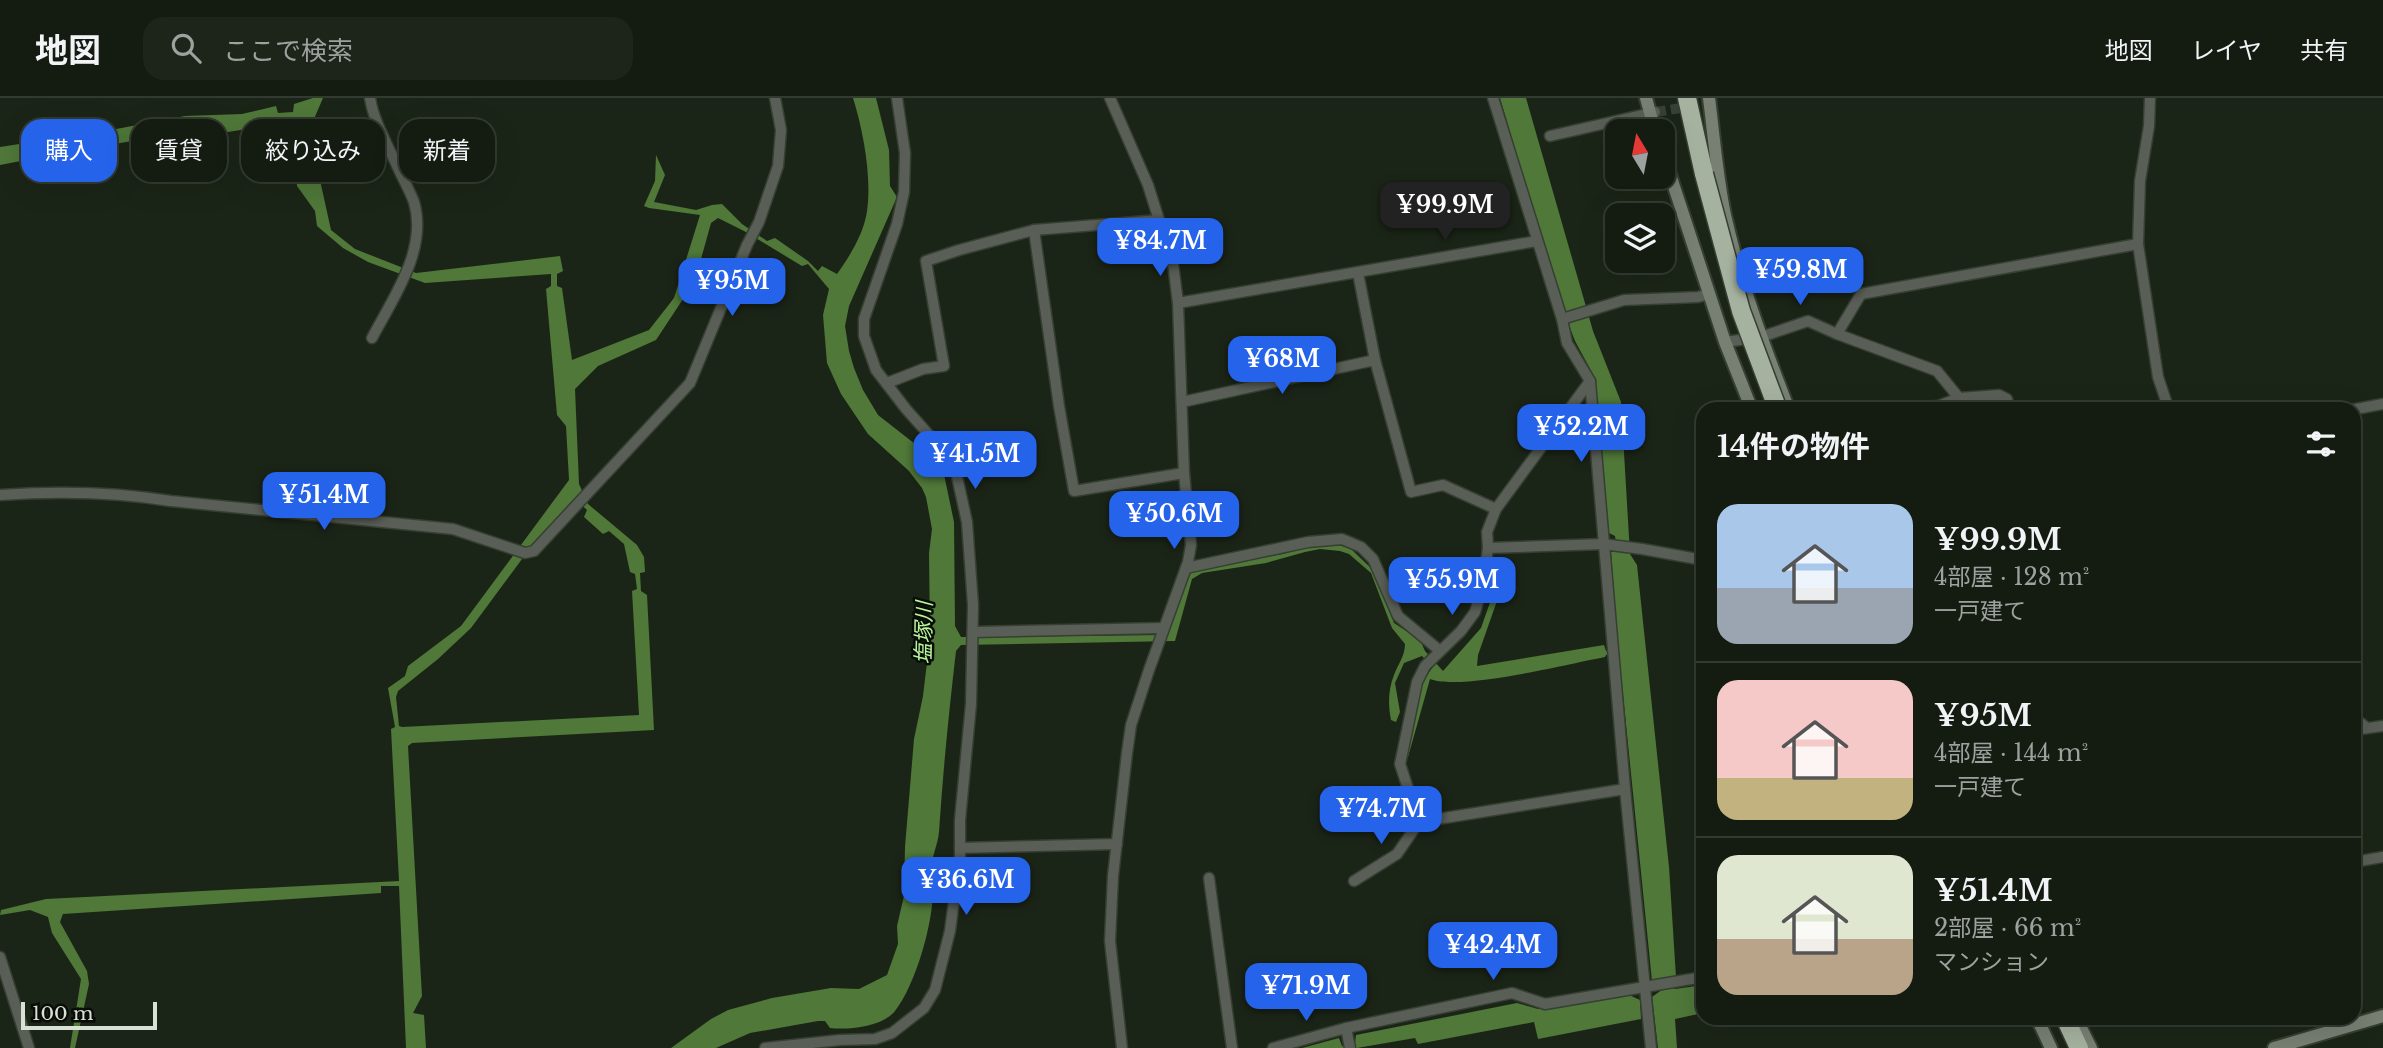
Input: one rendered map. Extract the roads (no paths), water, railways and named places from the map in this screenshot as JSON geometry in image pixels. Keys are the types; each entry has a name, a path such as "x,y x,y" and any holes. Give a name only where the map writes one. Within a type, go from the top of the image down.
{"highway":[{"path":"1701,101 1704,174 1741,311 1775,402"},
{"path":"2068,1025 2079,1048"}],"main road":[{"path":"1646,98 1653,119"},
{"path":"1701,101 1725,212 1760,337 1785,402"},
{"path":"1675,189 1725,342 1749,402"},
{"path":"2361,1022 2383,1016"},
{"path":"2041,1025 2051,1048"},
{"path":"2080,1025 2091,1048"},
{"path":"2274,1048 2352,1025"}],"street":[{"path":"370,98 377,122 414,202 417,236 416,246 404,275 372,338"},
{"path":"0,495 135,495 171,501 453,529 525,553 534,551 690,383 736,270 759,222 778,166 781,130 775,98"},
{"path":"765,1048 840,1040 875,1040 892,1033 924,1008 935,990 950,931 960,848 974,632 967,522 954,463 876,370 864,336 864,318 897,224 904,192 905,153 897,98"},
{"path":"1110,98 1148,185 1158,220 1171,248 1178,303 1184,473 1191,545 1186,568 1131,725 1117,844 1110,941 1122,1048"},
{"path":"1493,98 1562,319 1567,343 1590,381 1625,789 1651,1048"},
{"path":"2150,98 2149,126 2140,181 2138,244 2158,377 2166,402"},
{"path":"1550,136 1652,113"},
{"path":"887,383 923,369 944,366 926,261 1034,230 1158,220"},
{"path":"1034,230 1074,491 1184,473"},
{"path":"1178,303 1536,242"},
{"path":"1837,334 1861,294 2138,244"},
{"path":"1358,273 1375,360 1411,492 1443,485 1496,509"},
{"path":"1562,319 1624,300 1698,297 1709,294"},
{"path":"1725,342 1760,337 1808,321 1937,371 1959,398"},
{"path":"1182,402 1375,360"},
{"path":"1419,822 1400,764 1417,682 1425,666 1461,631 1475,612 1483,584 1488,531 1496,509 1590,381"},
{"path":"1948,402 1959,398 1999,395 2008,402"},
{"path":"2361,408 2383,404"},
{"path":"1186,568 1308,542 1342,539 1361,547 1373,559 1398,616 1440,650"},
{"path":"1488,548 1603,544 1696,559"},
{"path":"974,632 1163,628"},
{"path":"2361,723 2367,728"},
{"path":"2361,729 2383,726"},
{"path":"1354,881 1397,854 1419,822 1625,789"},
{"path":"960,848 1117,844"},
{"path":"2361,861 2383,857"},
{"path":"1209,878 1232,1048"},
{"path":"0,957 29,1048"},
{"path":"1273,1048 1348,1038 1512,993 1545,1004 1696,978"}],"tunnel":[{"path":"1656,112 1699,105"}],"water label":[{"name":"塩塚川","path":"924,633"}]}
